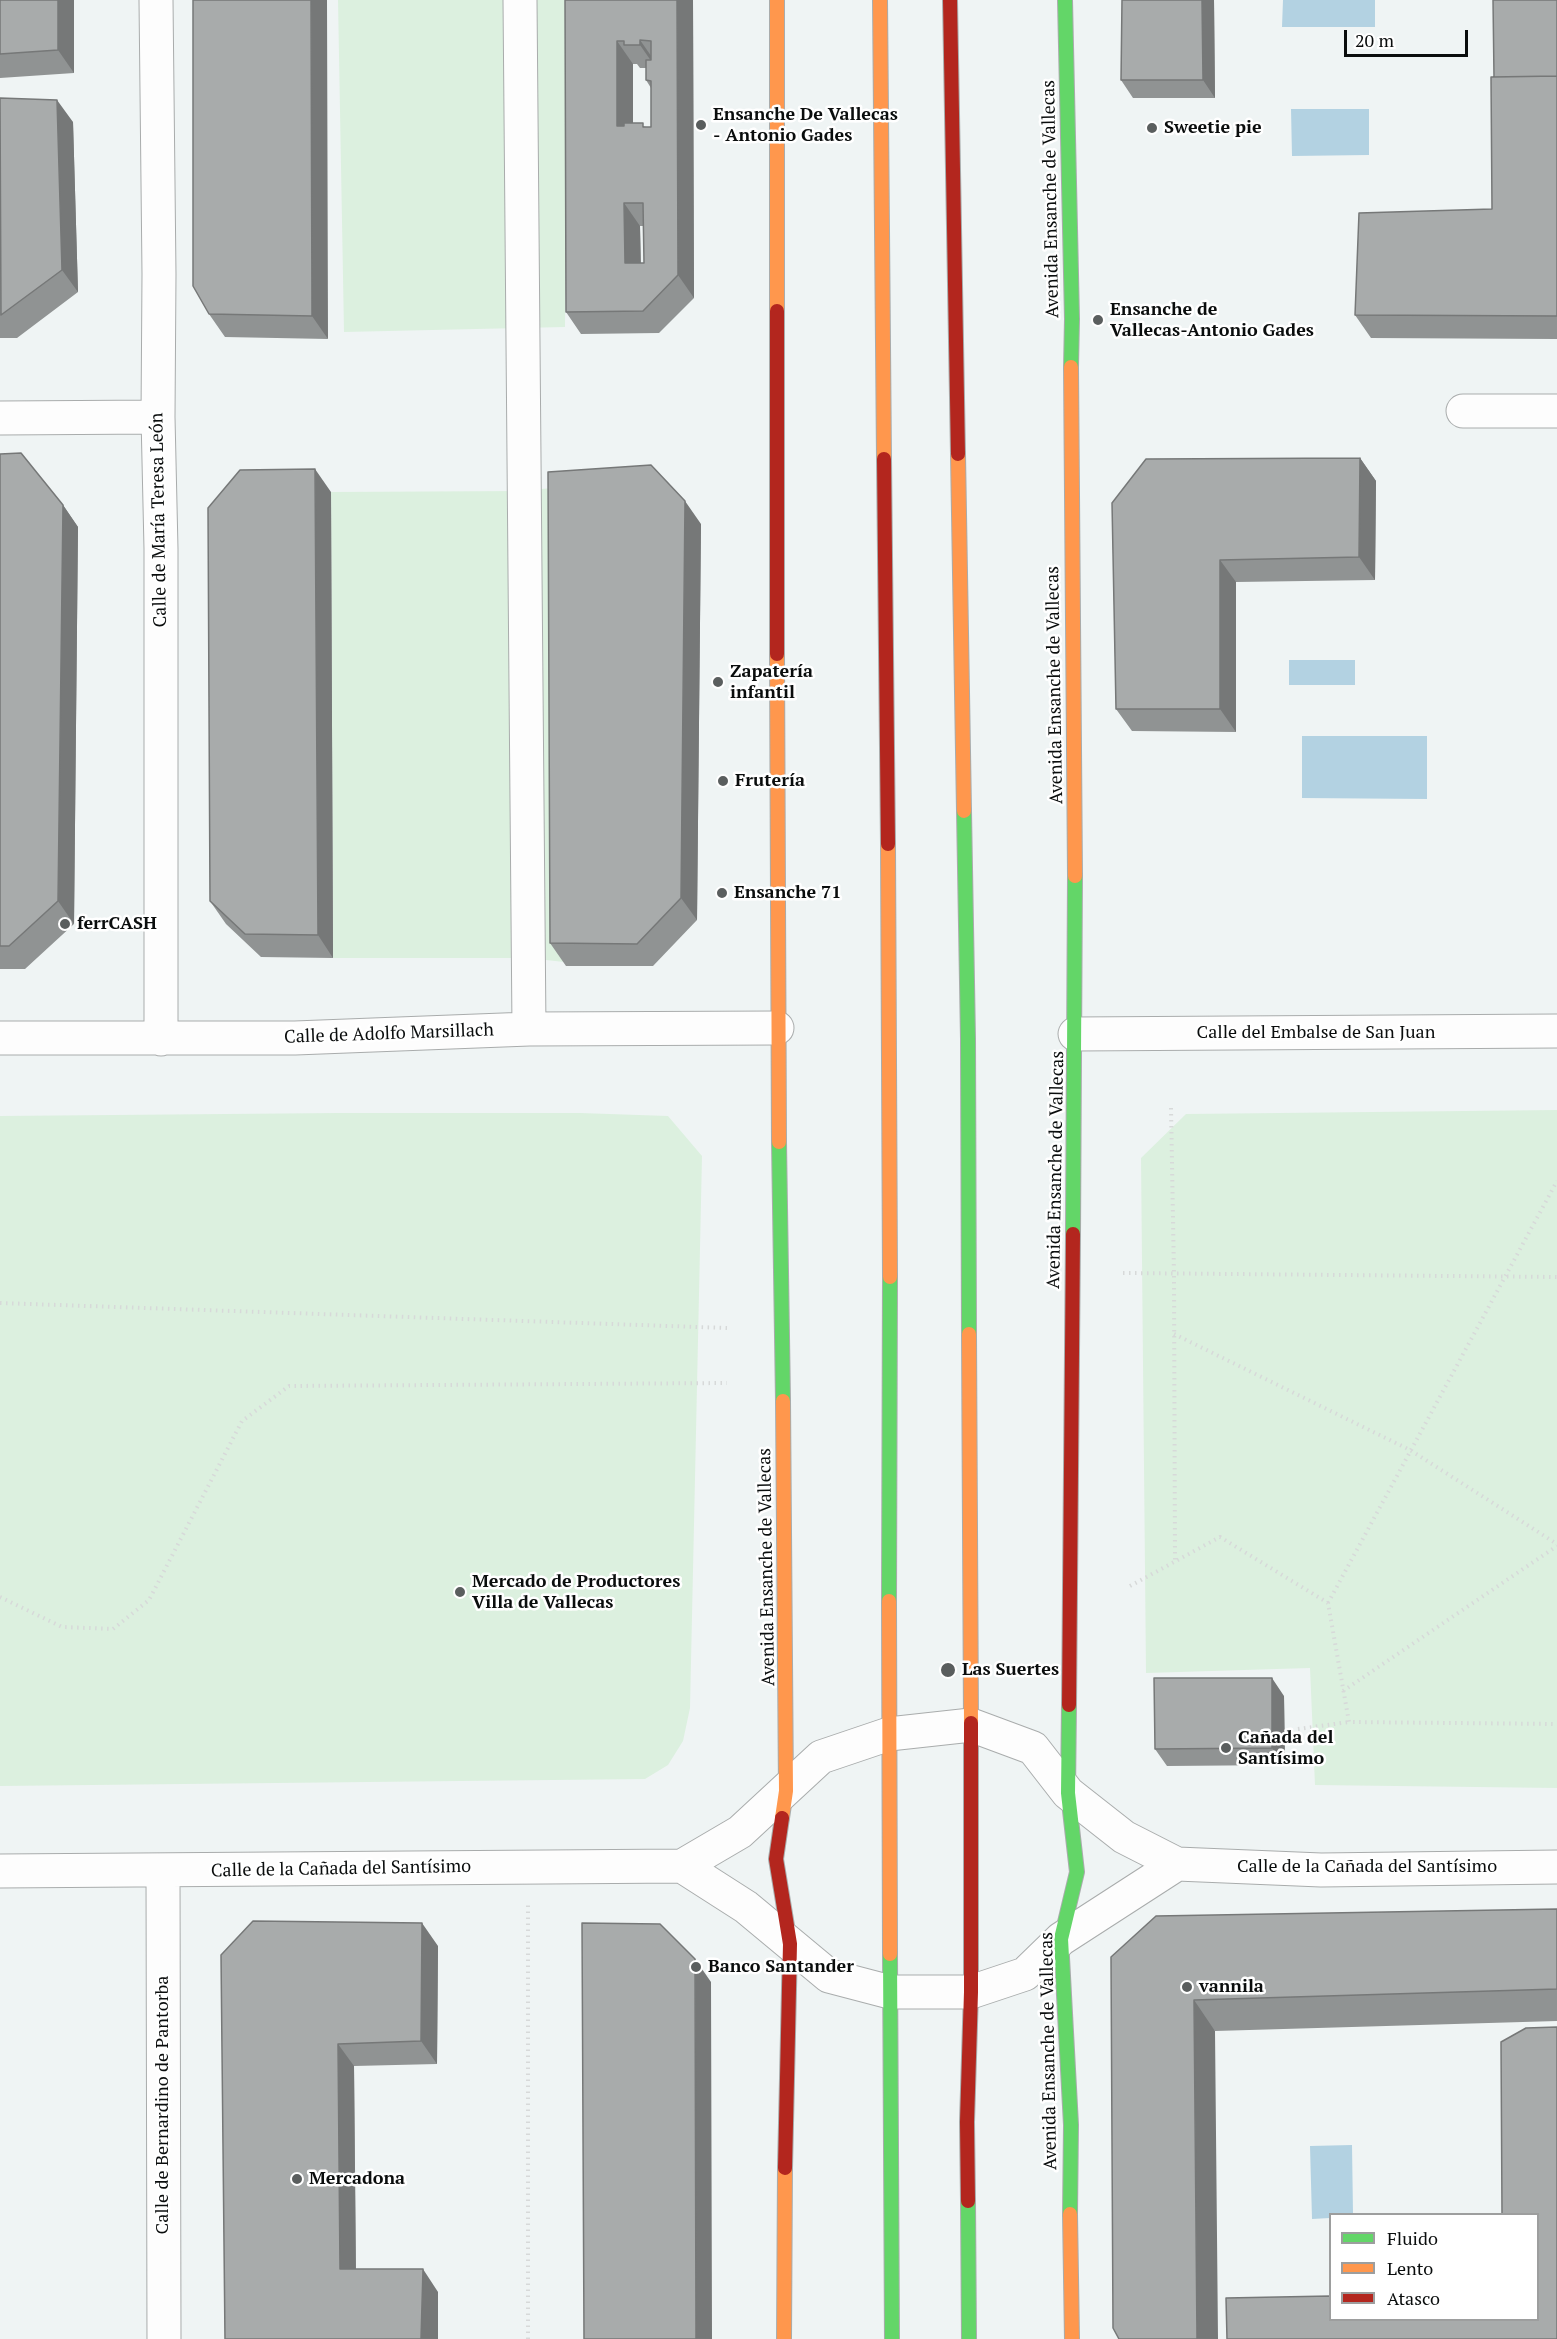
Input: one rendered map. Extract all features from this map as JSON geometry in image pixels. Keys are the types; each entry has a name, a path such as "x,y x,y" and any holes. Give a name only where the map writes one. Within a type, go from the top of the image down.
{"street":[{"name":"Calle de María Teresa León","path":"156,0 161,549 161,1039"},
{"path":"520,0 529,1029"},
{"name":"Avenida Ensanche de Vallecas","path":"777,0 777,1028 786,1624 786,1791 776,1858 790,1944 785,2149 784,2339"},
{"path":"879,0 890,1025 889,1734 892,2339"},
{"path":"950,0 968,1039 971,1725 971,1992 967,2122 969,2339"},
{"name":"Avenida Ensanche de Vallecas","path":"1065,0 1072,319 1070,415 1076,1034 1068,1793 1077,1872 1061,1939 1071,2125 1069,2174 1072,2339"},
{"path":"1464,411 1557,411"},
{"path":"0,418 158,417"},
{"name":"Calle de Adolfo Marsillach","path":"0,1038 295,1038 529,1029 777,1028"},
{"name":"Calle del Embalse de San Juan","path":"1076,1034 1557,1031"},
{"name":"Calle de la Cañada del Santísimo","path":"0,1871 682,1866 740,1832 821,1758 889,1734 971,1725 1033,1748 1068,1793 1124,1837 1177,1864 1321,1870 1557,1867"},
{"path":"682,1866 747,1907 829,1976 890,1992 971,1992 1025,1974 1061,1939 1177,1864"},
{"name":"Calle de Bernardino de Pantorba","path":"163,1871 164,2339"}],"path":[{"path":"1171,1108 1175,1562"},
{"path":"1349,1722 1328,1603 1557,1181"},
{"path":"1123,1273 1557,1277"},
{"path":"0,1303 727,1328"},
{"path":"1174,1334 1410,1450 1557,1545 1343,1691"},
{"path":"0,1597 62,1627 113,1629 149,1600 242,1421 289,1386 727,1383"},
{"path":"1130,1586 1220,1537 1328,1603"},
{"path":"1298,1729 1349,1722 1557,1724"},
{"path":"528,1866 528,2339"}],"green space":[{"path":"338,0 567,0 565,327 344,332"},
{"path":"561,487 564,962 528,958 333,958 331,492 523,491"},
{"path":"1557,1110 1557,1788 1315,1785 1310,1668 1146,1673 1141,1158 1186,1114"},
{"path":"580,1113 668,1116 702,1156 690,1708 683,1741 668,1765 645,1779 0,1786 0,1116"}],"water":[{"path":"1283,0 1375,0 1375,27 1282,27"},
{"path":"1291,109 1369,109 1369,155 1292,156"},
{"path":"1289,660 1355,660 1355,685 1289,685"},
{"path":"1302,736 1427,736 1427,799 1302,798"},
{"path":"1352,2145 1353,2213 1329,2213 1329,2218 1312,2219 1310,2146"}],"building":[{"path":"0,0 58,0 58,50 0,54"},
{"path":"193,0 311,0 312,316 209,314 193,286"},
{"path":"565,0 677,0 678,275 643,311 566,312","holes":["640,40 651,41 651,60 646,60 646,80 651,81 651,127 643,127 643,123 624,123 624,126 617,126 617,41 624,41 624,45 640,45","624,203 643,203 644,263 625,263"]},
{"path":"1122,0 1202,0 1203,80 1121,80"},
{"path":"1493,0 1557,0 1557,76 1494,77"},
{"path":"1557,76 1557,316 1355,315 1359,213 1492,209 1491,77"},
{"path":"0,98 57,100 62,270 1,315"},
{"path":"21,453 63,505 58,901 9,946 0,946 0,454"},
{"path":"1360,458 1359,557 1220,560 1220,709 1116,709 1112,503 1146,459"},
{"path":"651,465 685,501 681,898 637,944 550,943 548,472"},
{"path":"315,469 318,935 245,934 210,901 208,508 240,470"},
{"name":"Cañada del Santísimo","path":"1154,1678 1272,1678 1272,1748 1155,1749"},
{"path":"1557,1909 1557,1989 1194,2000 1197,2339 1119,2339 1113,2328 1111,1957 1156,1916"},
{"name":"Mercadona","path":"253,1921 422,1923 421,2041 338,2044 340,2269 423,2269 421,2339 225,2339 221,1955"},
{"path":"582,1923 660,1924 695,1959 696,2339 584,2339"},
{"path":"1557,2027 1557,2339 1227,2339 1226,2298 1329,2296 1329,2321 1539,2321 1539,2213 1502,2213 1501,2042 1526,2028"}],"traffic: fast":[{"path":"1065,0 1071,367"},
{"path":"964,811 968,1039 969,1334"},
{"path":"1073,1234 1075,876"},
{"path":"779,1142 783,1401"},
{"path":"889,1601 890,1277"},
{"path":"1069,1705 1068,1793 1077,1872 1061,1939 1071,2125 1070,2214"},
{"path":"890,1954 892,2339"},
{"path":"968,2201 969,2339"}],"traffic: slow":[{"path":"777,0 777,311"},
{"path":"880,0 884,459"},
{"path":"1071,367 1075,876"},
{"path":"958,454 964,811"},
{"path":"777,654 779,1142"},
{"path":"888,844 890,1277"},
{"path":"969,1334 971,1723"},
{"path":"782,1818 786,1791 783,1401"},
{"path":"889,1601 890,1954"},
{"path":"784,2339 785,2168"},
{"path":"1070,2214 1072,2339"}],"traffic: jam":[{"path":"950,0 958,454"},
{"path":"777,311 777,654"},
{"path":"884,459 888,844"},
{"path":"1069,1705 1073,1234"},
{"path":"968,2201 971,1723"},
{"path":"782,1818 776,1859 790,1944 785,2168"}],"place":[{"name":"Ensanche De Vallecas - Antonio Gades","path":"701,125"},
{"name":"Sweetie pie","path":"1152,128"},
{"name":"Ensanche de Vallecas-Antonio Gades","path":"1098,320"},
{"name":"Zapatería infantil","path":"718,682"},
{"name":"Frutería","path":"723,781"},
{"name":"Ensanche 71","path":"722,893"},
{"name":"ferrCASH","path":"65,924"},
{"name":"Mercado de Productores Villa de Vallecas","path":"460,1592"},
{"name":"Las Suertes","path":"948,1670"},
{"name":"Cañada del Santísimo","path":"1226,1748"},
{"name":"Banco Santander","path":"696,1967"},
{"name":"vannila","path":"1187,1987"},
{"name":"Mercadona","path":"297,2179"}]}
